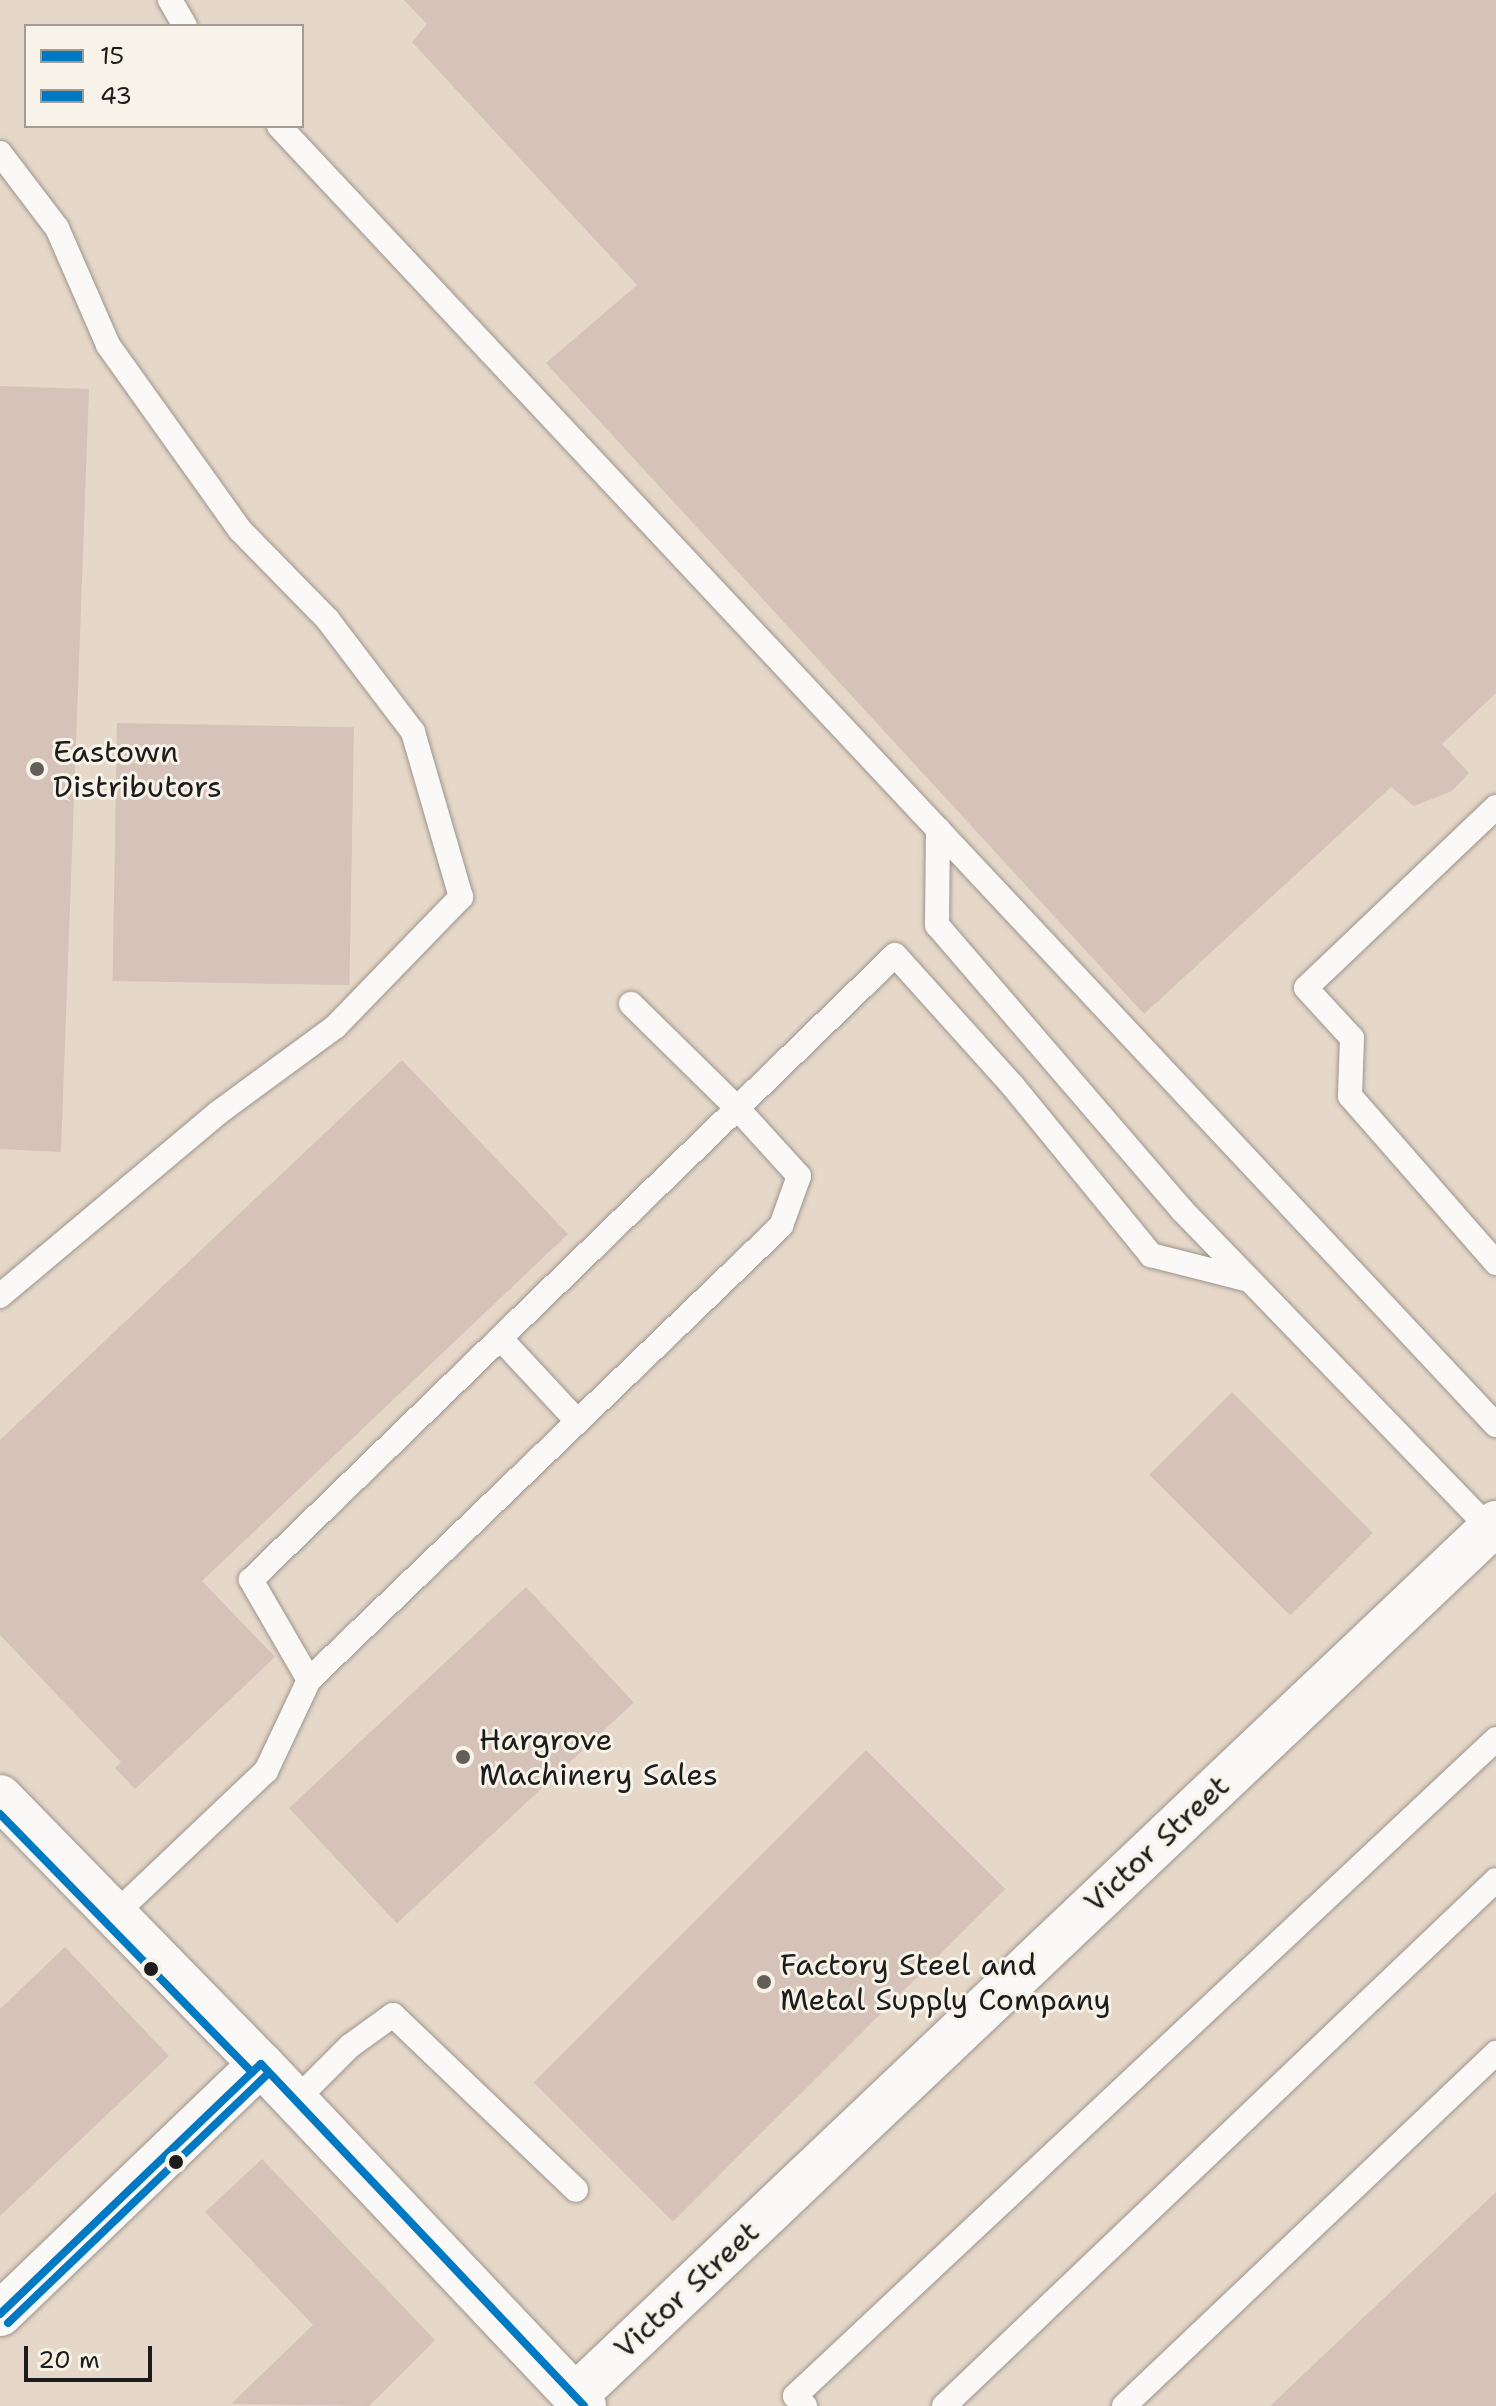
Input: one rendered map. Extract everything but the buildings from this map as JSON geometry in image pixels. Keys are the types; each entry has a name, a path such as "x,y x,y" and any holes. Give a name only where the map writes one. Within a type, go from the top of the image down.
{"street":[{"name":"Victor Street","path":"580,2401 1494,1529"},
{"path":"0,1797 261,2064 580,2401"},
{"path":"0,2314 261,2064"}],"lane":[{"path":"170,0 184,24"},
{"path":"281,128 1496,1425"},
{"path":"0,153 57,228 108,345 240,530 328,620 413,732 461,897 335,1027 218,1113 0,1296"},
{"path":"1491,822 1306,988 1352,1038 1350,1096 1496,1263"},
{"path":"938,829 937,925 1182,1210 1494,1529"},
{"path":"309,1680 251,1580 895,955 1012,1085 1151,1255 1249,1280"},
{"path":"113,1916 266,1771 309,1680 781,1226 799,1176 738,1109 631,1004"},
{"path":"501,1339 578,1422"},
{"path":"805,2406 795,2396 1496,1739"},
{"path":"944,2406 1496,1880"},
{"path":"295,2101 350,2046 393,2015 576,2190"},
{"path":"1124,2406 1496,2053"}],"transit line":[{"name":"43","path":"0,1814 252,2072"},
{"name":"15","path":"261,2064 584,2406"},
{"name":"15","path":"0,2314 261,2064"},
{"name":"43","path":"8,2323 269,2073"}],"place":[{"name":"Eastown Distributors","path":"37,769"},
{"name":"Hargrove Machinery Sales","path":"463,1757"},
{"name":"Factory Steel and Metal Supply Company","path":"764,1982"}]}
